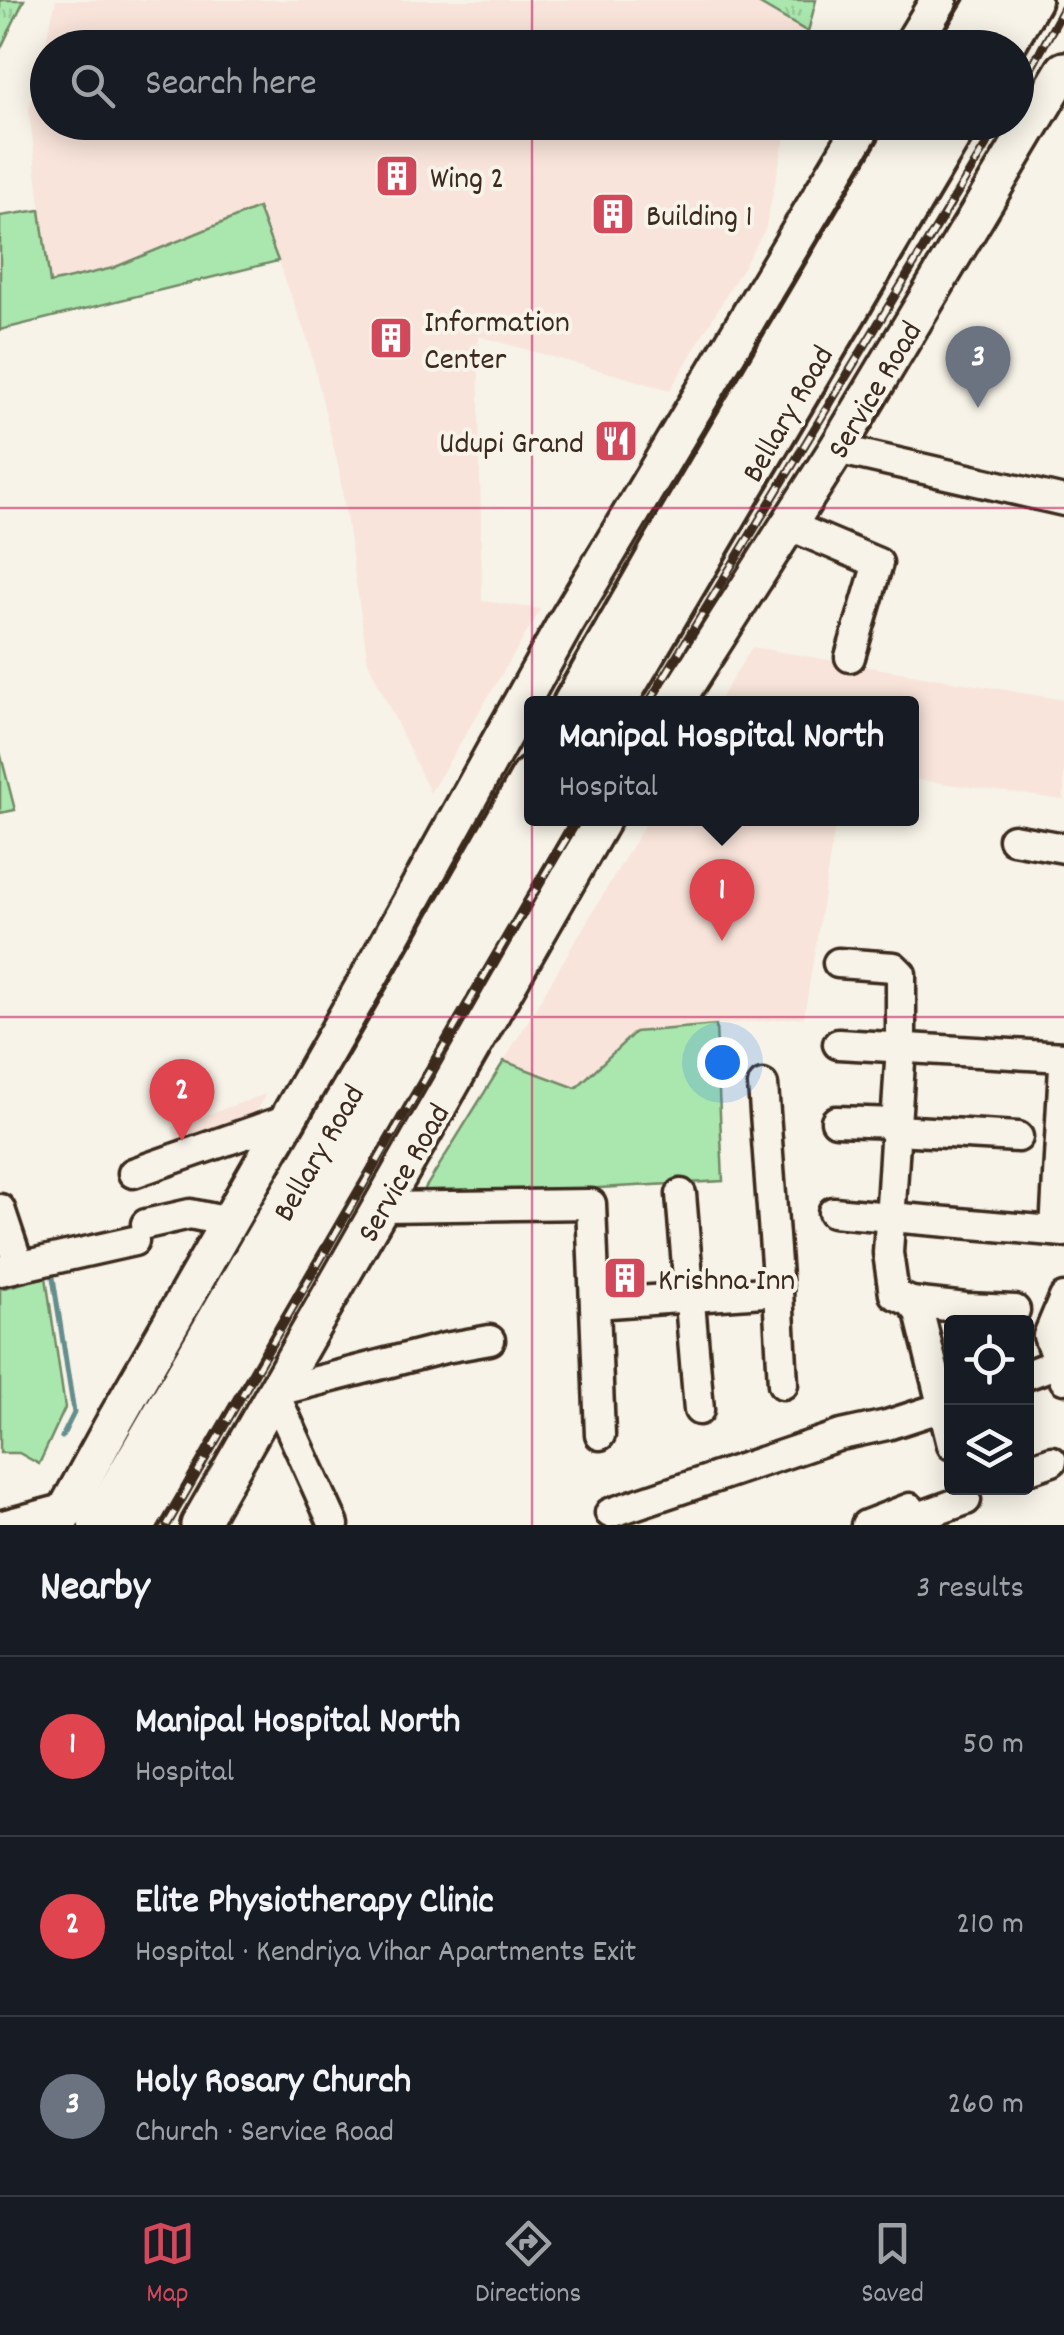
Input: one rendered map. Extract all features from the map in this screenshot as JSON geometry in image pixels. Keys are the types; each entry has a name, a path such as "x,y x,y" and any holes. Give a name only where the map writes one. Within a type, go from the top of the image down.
{"highway":[{"path":"971,30 989,0"},
{"path":"1012,30 1030,0"},
{"name":"Bellary Road","path":"579,696 903,140"},
{"name":"Bellary Road","path":"619,696 947,140"},
{"name":"Bellary Road","path":"68,1521 388,1031 524,791"},
{"name":"Bellary Road","path":"136,1525 542,826"}],"main road":[{"path":"921,30 939,0"},
{"name":"Service Road","path":"1034,120 1064,70"},
{"path":"525,696 854,140"},
{"name":"Service Road","path":"679,696 837,448 1022,140"},
{"path":"68,1521 225,1228 524,698"},
{"name":"Service Road","path":"199,1525 598,826"}],"street":[{"path":"837,448 1064,501"},
{"path":"788,525 878,564 850,658"},
{"path":"1013,839 1064,848"},
{"path":"838,962 894,967 901,974 901,1046 888,1253 894,1294 911,1302 1015,1310"},
{"path":"838,1044 1064,1057"},
{"path":"834,1212 1060,1231 1064,1066"},
{"path":"763,1085 783,1384"},
{"path":"133,1173 288,1119"},
{"path":"836,1122 1018,1137"},
{"path":"681,1194 699,1410"},
{"path":"383,1207 591,1204 600,1434"},
{"path":"0,1209 12,1265 140,1233 185,1226 225,1228"},
{"path":"140,1233 190,1214 225,1228"},
{"path":"595,1304 778,1291"},
{"path":"1034,1374 1061,1371 1048,1336 1064,1298"},
{"path":"911,1302 919,1312 947,1405"},
{"path":"334,1525 274,1392 490,1340"},
{"path":"610,1513 841,1434 888,1425 944,1407"},
{"path":"866,1525 967,1498"},
{"path":"4,1525 68,1521"}],"shaded area":[{"path":"56,0 816,0 809,30 49,30"},
{"path":"33,140 784,140 765,230 670,390 478,336 482,601 541,609 430,793 368,662 339,470 309,344 259,209 113,268 49,284"},
{"path":"752,647 1064,700 1064,800 919,780 919,696 722,696"},
{"path":"644,826 835,826 804,1017 635,1032 577,1088 504,1061"},
{"path":"266,1094 235,1146 184,1164 172,1127"}],"green space":[{"path":"0,0 24,0 0,50"},
{"path":"753,0 816,0 808,30"},
{"path":"258,208 278,261 0,330 0,216 40,210 50,283 113,268"},
{"path":"0,752 15,810 0,813"},
{"path":"716,1025 723,1181 419,1198 504,1061 576,1088 635,1032"},
{"path":"46,1277 65,1408 39,1464 19,1453 0,1453 0,1289"}],"waterway":[{"path":"52,1271 74,1413 62,1437"}],"railway":[{"path":"1034,63 1064,8"},
{"path":"653,696 989,140"},
{"path":"167,1525 574,826"}],"place":[{"name":"Wing 2","path":"397,176"},
{"name":"Building 1","path":"613,214"},
{"name":"Information Center","path":"391,338"},
{"name":"Holy Rosary Church","path":"978,408"},
{"name":"Udupi Grand","path":"616,441"},
{"name":"Manipal Hospital North","path":"722,941"},
{"name":"Elite Physiotherapy Clinic","path":"182,1141"},
{"name":"Krishna Inn","path":"625,1278"}]}
